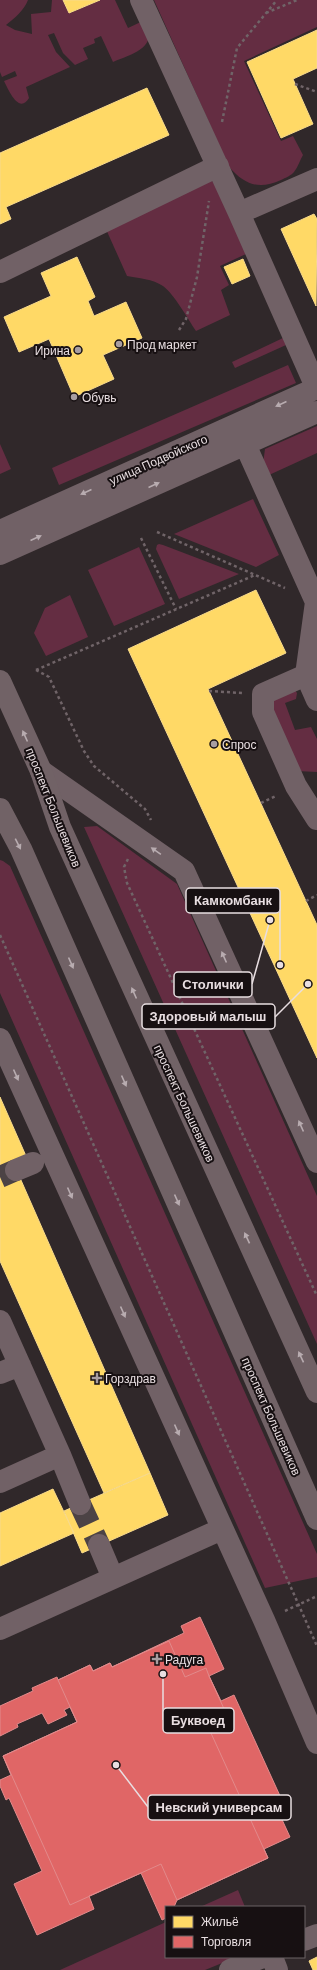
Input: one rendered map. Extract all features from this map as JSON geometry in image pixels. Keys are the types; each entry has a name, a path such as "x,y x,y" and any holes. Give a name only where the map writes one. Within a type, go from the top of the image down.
{"main road":[{"name":"проспект Большевиков","path":"0,681 40,771 60,827 317,1392"},
{"name":"проспект Большевиков","path":"0,810 24,856 317,1519"}],"street":[{"path":"141,0 218,166 317,389"},
{"path":"0,272 218,166"},
{"path":"239,213 317,179"},
{"name":"улица Подвойского","path":"0,531 235,424 317,389"},
{"name":"улица Подвойского","path":"0,554 317,412"},
{"path":"235,424 317,602 306,675 317,700"},
{"path":"306,675 263,694 263,712 296,786 316,812"},
{"path":"40,771 184,871 317,1162"},
{"path":"0,1039 222,1529 317,1743"},
{"path":"0,1321 10,1369 60,1455 80,1504"},
{"path":"0,1482 60,1455"},
{"path":"0,1629 222,1529"},
{"path":"99,1545 113,1578"},
{"path":"305,1940 317,1935"},
{"path":"230,1970 260,1958"},
{"path":"272,1958 277,1970"}],"path":[{"path":"221,130 237,48 277,0"},
{"path":"266,13 297,0"},
{"path":"295,84 317,92"},
{"path":"179,330 186,319 197,277 209,199"},
{"path":"157,532 317,602"},
{"path":"141,538 176,609"},
{"path":"254,575 36,670 49,677 84,751 94,766 144,809 150,817 150,830 124,867 127,883 317,1296"},
{"path":"209,691 263,694"},
{"path":"306,901 317,895"},
{"path":"0,935 317,1646"}],"shaded area":[{"path":"0,0 28,0 19,14 6,25 15,30 32,34 31,14 51,12 52,0 63,0 70,13 100,0 115,0 128,28 145,20 149,33 148,41 135,53 113,62 101,36 94,39 95,43 83,48 88,59 75,65 63,53 54,33 48,35 56,52 70,67 26,87 29,98 21,104 14,99 4,81 17,76 15,71 2,77 0,72"},
{"path":"154,0 317,0 317,27 244,61 281,141 293,136 303,155 297,168 292,174 273,183 259,185 247,182 229,167"},
{"path":"204,180 212,181 219,189 246,254 220,266 229,285 221,290 230,315 196,331 176,301 163,286 150,280 127,276 105,227"},
{"path":"283,338 286,345 235,368 232,362"},
{"path":"288,365 296,383 59,485 52,468"},
{"path":"317,426 317,453 269,475 263,464 265,449"},
{"path":"0,444 11,469 0,474"},
{"path":"253,499 279,555 256,567 174,534"},
{"path":"159,544 239,574 179,599 156,549 157,545"},
{"path":"139,547 165,604 114,626 88,570"},
{"path":"70,595 88,637 46,656 34,633 45,608"},
{"path":"293,688 297,693 296,699 285,703 295,730 311,727 317,739 317,772 297,771 277,727 271,701"},
{"path":"97,826 177,884 317,1196 317,1344 84,827"},
{"path":"0,860 10,866 317,1554 317,1577 265,1588 0,993"},
{"path":"238,1890 245,1906 202,1906"},
{"path":"165,1922 165,1958 235,1958 205,1970 60,1970"}],"building: Жильё":[{"path":"63,0 100,0 69,13"},
{"path":"317,30 317,68 293,79 313,124 281,138 247,62"},
{"path":"147,88 169,135 6,207 11,219 0,224 0,153"},
{"path":"314,214 317,219 316,306 281,229"},
{"path":"77,257 95,297 88,301 94,316 126,302 142,338 103,355 114,379 74,397 49,339 19,352 4,317 51,296 41,273"},
{"path":"243,259 250,276 232,284 224,267"},
{"path":"256,590 286,653 208,689 317,925 317,1058 128,649"},
{"path":"0,1097 26,1156 13,1162 150,1473 104,1493 0,1261"},
{"path":"150,1473 168,1515 82,1553 64,1511"},
{"path":"53,1489 74,1533 0,1566 0,1513"},
{"path":"317,1957 317,1970 313,1970 309,1961"}],"building: Торговля":[{"path":"200,1617 224,1669 209,1676 221,1701 234,1695 286,1809 279,1813 290,1837 264,1849 268,1858 177,1900 174,1906 165,1906 165,1918 162,1920 141,1873 89,1896 94,1909 37,1935 14,1884 42,1871 9,1798 6,1800 0,1786 0,1780 11,1775 3,1756 77,1722 70,1707 64,1710 67,1715 48,1724 42,1713 17,1724 18,1727 0,1736 0,1706 33,1691 32,1688 57,1677 58,1680 90,1665 93,1671 110,1663 112,1667 184,1633 181,1626"},
{"path":"169,1641 185,1677 206,1668 225,1711 205,1720 268,1858 177,1900 161,1864 70,1905 3,1756 77,1722 58,1680 90,1665 93,1671 110,1663 112,1667"}],"tunnel":[{"path":"0,1177 16,1170"},
{"path":"80,1504 99,1545"}],"place":[{"name":"Прод маркет","path":"119,344"},
{"name":"Ирина","path":"78,350"},
{"name":"Обувь","path":"74,397"},
{"name":"Спрос","path":"214,744"},
{"name":"Столички","path":"270,920"},
{"name":"Камкомбанк","path":"280,965"},
{"name":"Здоровый малыш","path":"308,984"},
{"name":"Горздрав","path":"97,1378"},
{"name":"Радуга","path":"157,1659"},
{"name":"Буквоед","path":"163,1674"},
{"name":"Невский универсам","path":"116,1765"}]}
